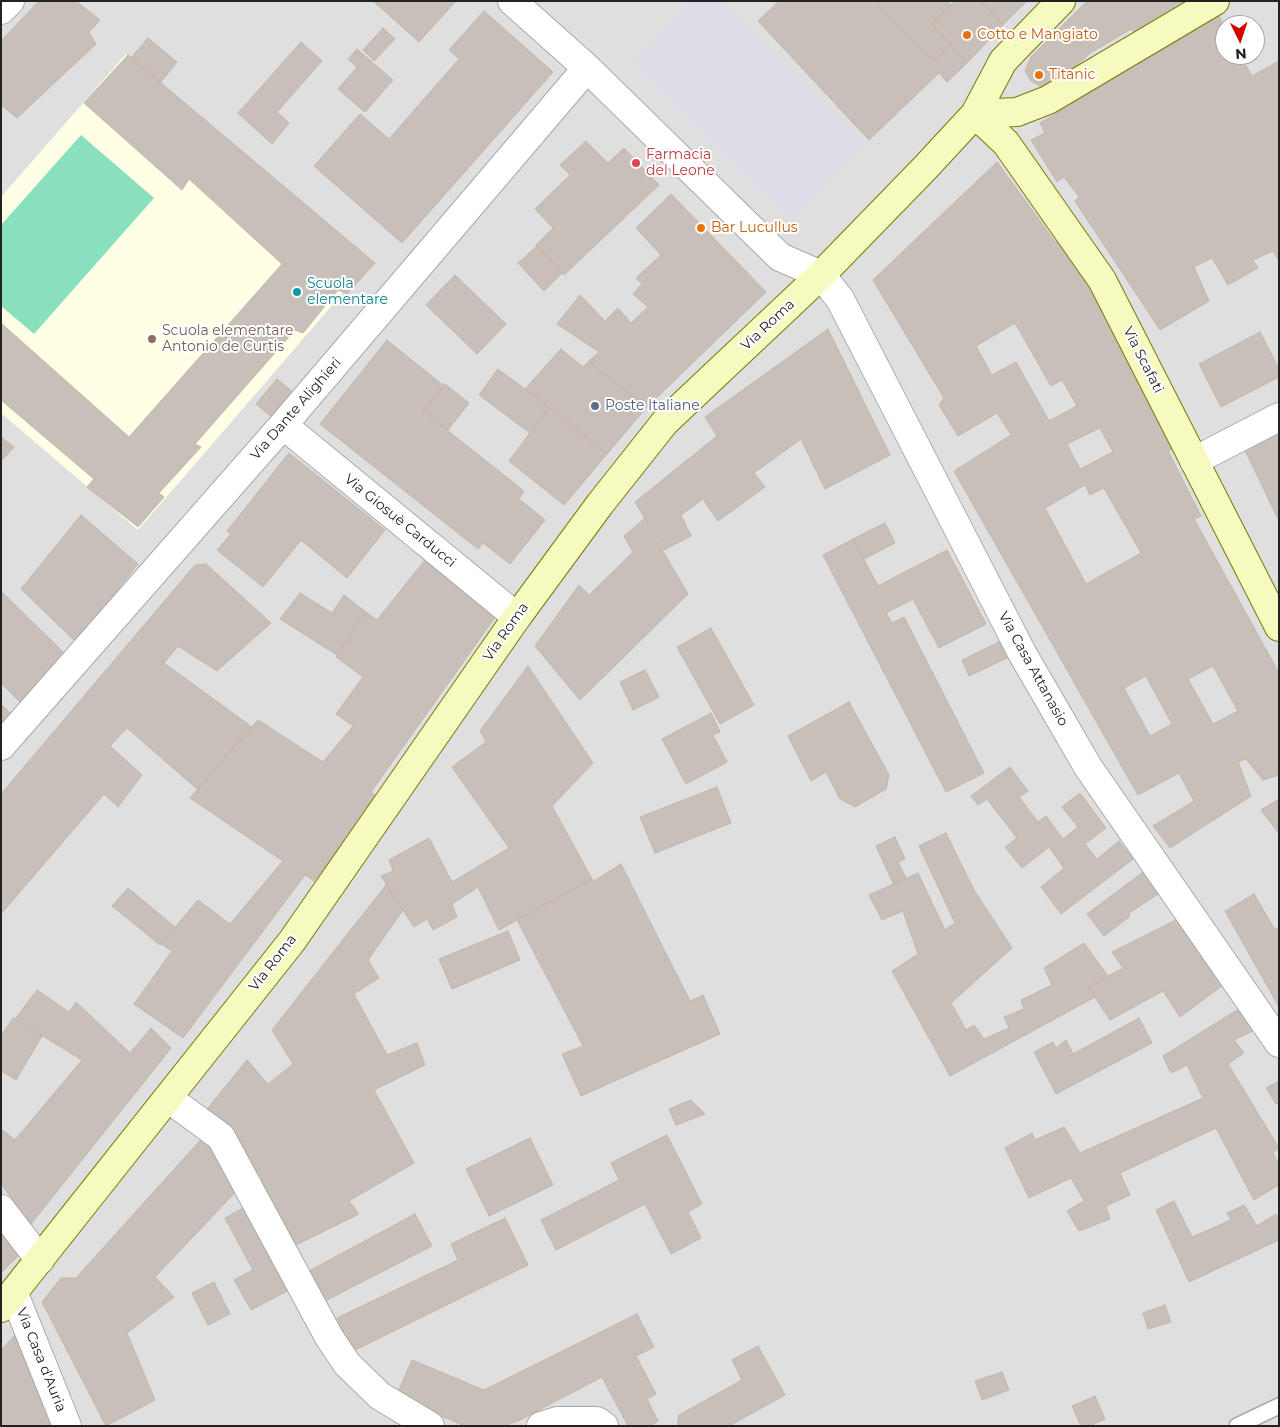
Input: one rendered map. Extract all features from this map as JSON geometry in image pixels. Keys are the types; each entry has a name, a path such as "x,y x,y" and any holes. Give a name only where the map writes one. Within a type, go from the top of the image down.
{"main road":[{"name":"Via Roma","path":"8,1301 292,941 517,617 600,504 665,422 821,275 975,114 1003,61 1061,1"},
{"path":"975,114 1017,112 1048,100 1215,1"},
{"name":"Via Scafati","path":"975,114 1006,143 1102,280 1279,626"}],"street":[{"path":"1,10 10,1"},
{"path":"512,1 587,68 780,257 821,275"},
{"name":"Via Dante Alighieri","path":"1,746 283,425 587,68"},
{"name":"Via Casa Attanasio","path":"821,275 840,299 1022,653 1088,767 1279,1043"},
{"path":"1194,461 1279,417"},
{"name":"Via Giosuè Carducci","path":"283,425 517,617"},
{"path":"168,1098 221,1138 330,1337 347,1364 380,1396 430,1426"},
{"path":"1,1209 40,1260"},
{"name":"Via Casa d'Auria","path":"8,1301 67,1426"},
{"path":"541,1426 557,1421 597,1421 604,1426"}],"lane":[{"path":"1237,1426 1279,1406"}],"shaded area":[{"path":"1,1 1279,1 1279,1426 1,1426"},
{"path":"691,1 723,1 866,143 792,220 631,62"},
{"name":"Scuola elementare Antonio de Curtis","path":"126,54 223,142 366,266 138,530 1,413 1,197"}],"green space":[{"path":"81,135 154,198 34,334 1,306 1,225"}],"building":[{"path":"39,1 76,1 100,20 89,32 96,44 17,118 1,105 1,41"},
{"path":"373,1 456,1 419,42"},
{"path":"779,1 874,1 934,61 950,45 967,63 947,82 939,73 869,140 758,21"},
{"path":"874,1 948,1 951,5 931,24 950,45 934,61"},
{"name":"Cotto e Mangiato","path":"955,1 981,1 1003,25 967,63 931,24"},
{"path":"981,1 1027,1 1003,25"},
{"path":"1087,1 1191,1 1136,34 1131,29 1090,53 1054,87 1040,86 1031,81 1025,71 1031,57"},
{"path":"484,11 553,72 402,243 314,166 360,114 389,139 459,59 449,50"},
{"path":"1215,18 1215,65 1246,65 1252,76 1279,61 1279,261 1273,251 1253,260 1258,268 1228,285 1212,258 1194,267 1209,301 1160,330 1075,201 1079,197 1064,177 1057,182 1031,140 1045,133 1040,123"},
{"path":"383,28 395,39 374,61 363,50"},
{"path":"148,38 177,62 160,83 131,58"},
{"path":"301,42 322,61 277,112 289,123 272,144 238,113"},
{"path":"357,49 393,80 365,112 338,89 357,67 348,59"},
{"name":"Scuola elementare","path":"128,55 375,263 347,294 338,290 303,333 295,330 195,444 201,447 159,493 164,497 138,527 87,487 94,479 1,400 1,323 129,437 282,264 189,179 182,190 84,103"},
{"path":"586,141 608,163 624,148 659,185 564,275 536,245 553,228 535,209 570,175 560,165"},
{"path":"997,162 1056,243 1062,238 1180,445 1168,451 1201,516 1194,519 1279,673 1279,775 1263,780 1246,759 1238,762 1251,796 1170,848 1153,826 1194,801 1179,773 1138,795 954,471 1011,435 997,413 958,436 939,405 944,398 873,280","holes":["1015,323 1051,386 1062,380 1077,406 1049,421 1016,362 992,375 976,346","1100,428 1113,452 1080,469 1067,444","1085,485 1090,495 1104,488 1141,553 1086,584 1045,508","1213,666 1238,711 1213,724 1188,679","1146,676 1172,724 1150,736 1124,688"]},
{"path":"671,194 766,292 646,408 589,361 599,352 557,324 580,295 605,321 618,308 631,323 648,307 633,294 642,284 636,278 661,255 636,228"},
{"path":"537,246 562,273 544,291 518,263"},
{"path":"455,275 506,324 477,354 426,305"},
{"path":"828,329 890,455 825,489 801,439 754,473 765,487 718,521 703,499 681,515 691,536 664,550 635,502 717,436 705,417"},
{"path":"1260,332 1279,369 1279,377 1221,407 1199,364"},
{"path":"387,340 444,386 423,411 524,491 519,499 545,520 510,564 483,543 478,549 320,424"},
{"path":"561,349 583,367 589,361 646,408 607,454 525,389"},
{"path":"498,369 549,407 530,433 479,395"},
{"path":"277,379 293,392 272,417 256,404"},
{"path":"445,384 469,403 448,430 423,411"},
{"path":"549,407 607,454 564,505 509,461"},
{"path":"1279,431 1279,521 1244,448"},
{"path":"1,437 14,447 1,461"},
{"path":"289,453 385,530 347,578 301,540 263,587 217,550 231,534 227,531"},
{"path":"81,515 138,564 76,642 21,589"},
{"path":"644,519 688,594 580,700 535,646 579,585 589,595 633,552 624,536"},
{"path":"885,523 895,543 864,559 853,539"},
{"path":"853,539 878,586 947,550 986,624 939,648 913,599 886,613 892,623 904,617 984,773 946,792 823,555"},
{"path":"425,560 498,613 371,792 379,798 314,881 305,875 183,1038 134,1004 172,951 161,944 198,900 230,924 283,861 190,798 258,720 323,762 353,726 336,714 363,677 336,657 366,612 377,620"},
{"path":"206,564 271,623 217,671 178,646 164,663 252,727 197,789 127,728 110,746 142,775 118,807 104,794 1,914 1,794 195,565"},
{"path":"1,591 68,657 22,704 1,683"},
{"path":"300,593 332,613 344,595 366,612 337,655 280,619"},
{"path":"711,628 754,705 720,724 677,647"},
{"path":"1001,641 1009,657 969,676 962,660"},
{"path":"528,666 593,763 552,806 592,879 499,930 478,887 452,904 457,917 433,930 427,919 414,927 381,876 393,871 389,860 429,838 452,882 509,848 452,767 486,742 480,731"},
{"path":"645,670 659,697 633,710 620,682"},
{"path":"849,702 889,775 886,789 855,807 840,799 826,772 811,781 788,736"},
{"path":"1,704 10,713 1,723"},
{"path":"711,713 720,732 713,735 727,762 686,784 662,739"},
{"path":"1010,767 1028,791 1019,797 1038,822 1046,816 1063,839 1078,827 1062,807 1080,793 1106,828 1085,844 1097,859 1119,841 1133,859 1061,914 1041,887 1064,868 1049,847 1022,868 1005,847 1017,838 987,799 978,805 971,796"},
{"path":"717,787 731,823 655,853 640,817"},
{"path":"1279,799 1279,834 1261,810"},
{"path":"946,833 974,890 1012,948 951,1003 966,1030 974,1025 984,1039 1009,1028 1004,1017 1024,1009 1021,1000 1052,985 1044,968 1084,943 1108,976 1088,987 1095,997 950,1076 892,971 918,954 903,911 882,920 869,895 918,873 945,930 955,923 919,846"},
{"path":"895,837 905,859 898,862 906,878 893,883 876,846"},
{"path":"621,864 690,1001 703,995 720,1034 581,1096 562,1054 583,1046 517,920 592,879 594,881"},
{"path":"1142,873 1158,894 1129,913 1129,917 1104,936 1087,914"},
{"path":"386,885 403,910 368,960 379,978 354,994 387,1055 417,1043 425,1065 374,1090 414,1163 349,1201 359,1214 290,1248 255,1183 262,1178 204,1113 247,1060 268,1084 293,1064 272,1030"},
{"path":"128,888 175,927 160,945 112,906"},
{"path":"1254,894 1275,930 1279,928 1279,1007 1225,911"},
{"path":"1178,919 1223,985 1180,1017 1163,991 1110,1020 1088,987 1123,968 1112,952"},
{"path":"508,931 520,960 452,989 439,959"},
{"path":"37,990 69,1012 76,1002 130,1053 151,1028 171,1048 31,1224 1,1184 1,1129 15,1140 82,1060 15,1019"},
{"path":"1242,1007 1255,1030 1234,1040 1244,1053 1228,1064 1279,1148 1273,1153 1279,1165 1279,1185 1254,1200 1216,1128 1120,1173 1130,1195 1106,1206 1110,1219 1079,1231 1067,1211 1084,1201 1071,1178 1029,1198 1005,1148 1032,1133 1035,1140 1064,1127 1080,1153 1203,1098 1187,1065 1171,1073 1163,1056"},
{"path":"13,1018 42,1036 16,1080 1,1071 1,1036"},
{"path":"1139,1018 1152,1043 1056,1094 1034,1052 1053,1042 1056,1048 1066,1040 1073,1054"},
{"path":"1279,1081 1279,1102 1276,1104 1266,1088"},
{"path":"691,1100 705,1114 676,1125 669,1109"},
{"path":"205,1135 242,1185 155,1277 174,1297 127,1333 155,1400 106,1426 42,1302 61,1278 76,1278"},
{"path":"667,1135 702,1204 688,1212 701,1238 671,1254 645,1204 556,1250 541,1220 619,1180 611,1163"},
{"path":"530,1138 553,1185 489,1216 466,1169"},
{"path":"1174,1201 1192,1237 1231,1220 1227,1213 1244,1205 1257,1226 1276,1214 1279,1218 1279,1240 1189,1282 1156,1210"},
{"path":"247,1206 291,1289 251,1310 234,1280 253,1270 225,1218"},
{"path":"415,1214 432,1246 325,1301 309,1271"},
{"path":"505,1218 528,1265 353,1351 337,1318 458,1260 451,1244"},
{"path":"1,1225 22,1252 1,1273"},
{"path":"214,1282 230,1314 208,1325 192,1293"},
{"path":"1165,1305 1171,1322 1148,1329 1143,1313"},
{"path":"637,1314 654,1347 636,1356 656,1394 647,1399 658,1421 649,1426 628,1426 602,1377 520,1420 504,1426 465,1426 396,1397 412,1360 484,1390"},
{"path":"16,1334 53,1426 1,1426 1,1350"},
{"path":"758,1346 785,1395 729,1426 677,1426 679,1415 742,1380 732,1360"},
{"path":"1002,1372 1009,1390 982,1400 975,1381"},
{"path":"1095,1396 1105,1419 1090,1426 1081,1426 1072,1406"}],"place":[{"name":"Cotto e Mangiato","path":"967,35"},
{"name":"Titanic","path":"1039,75"},
{"name":"Farmacia del Leone","path":"636,163"},
{"name":"Bar Lucullus","path":"701,228"},
{"name":"Scuola elementare","path":"297,292"},
{"name":"Scuola elementare Antonio de Curtis","path":"152,339"},
{"name":"Poste Italiane","path":"595,406"}]}
